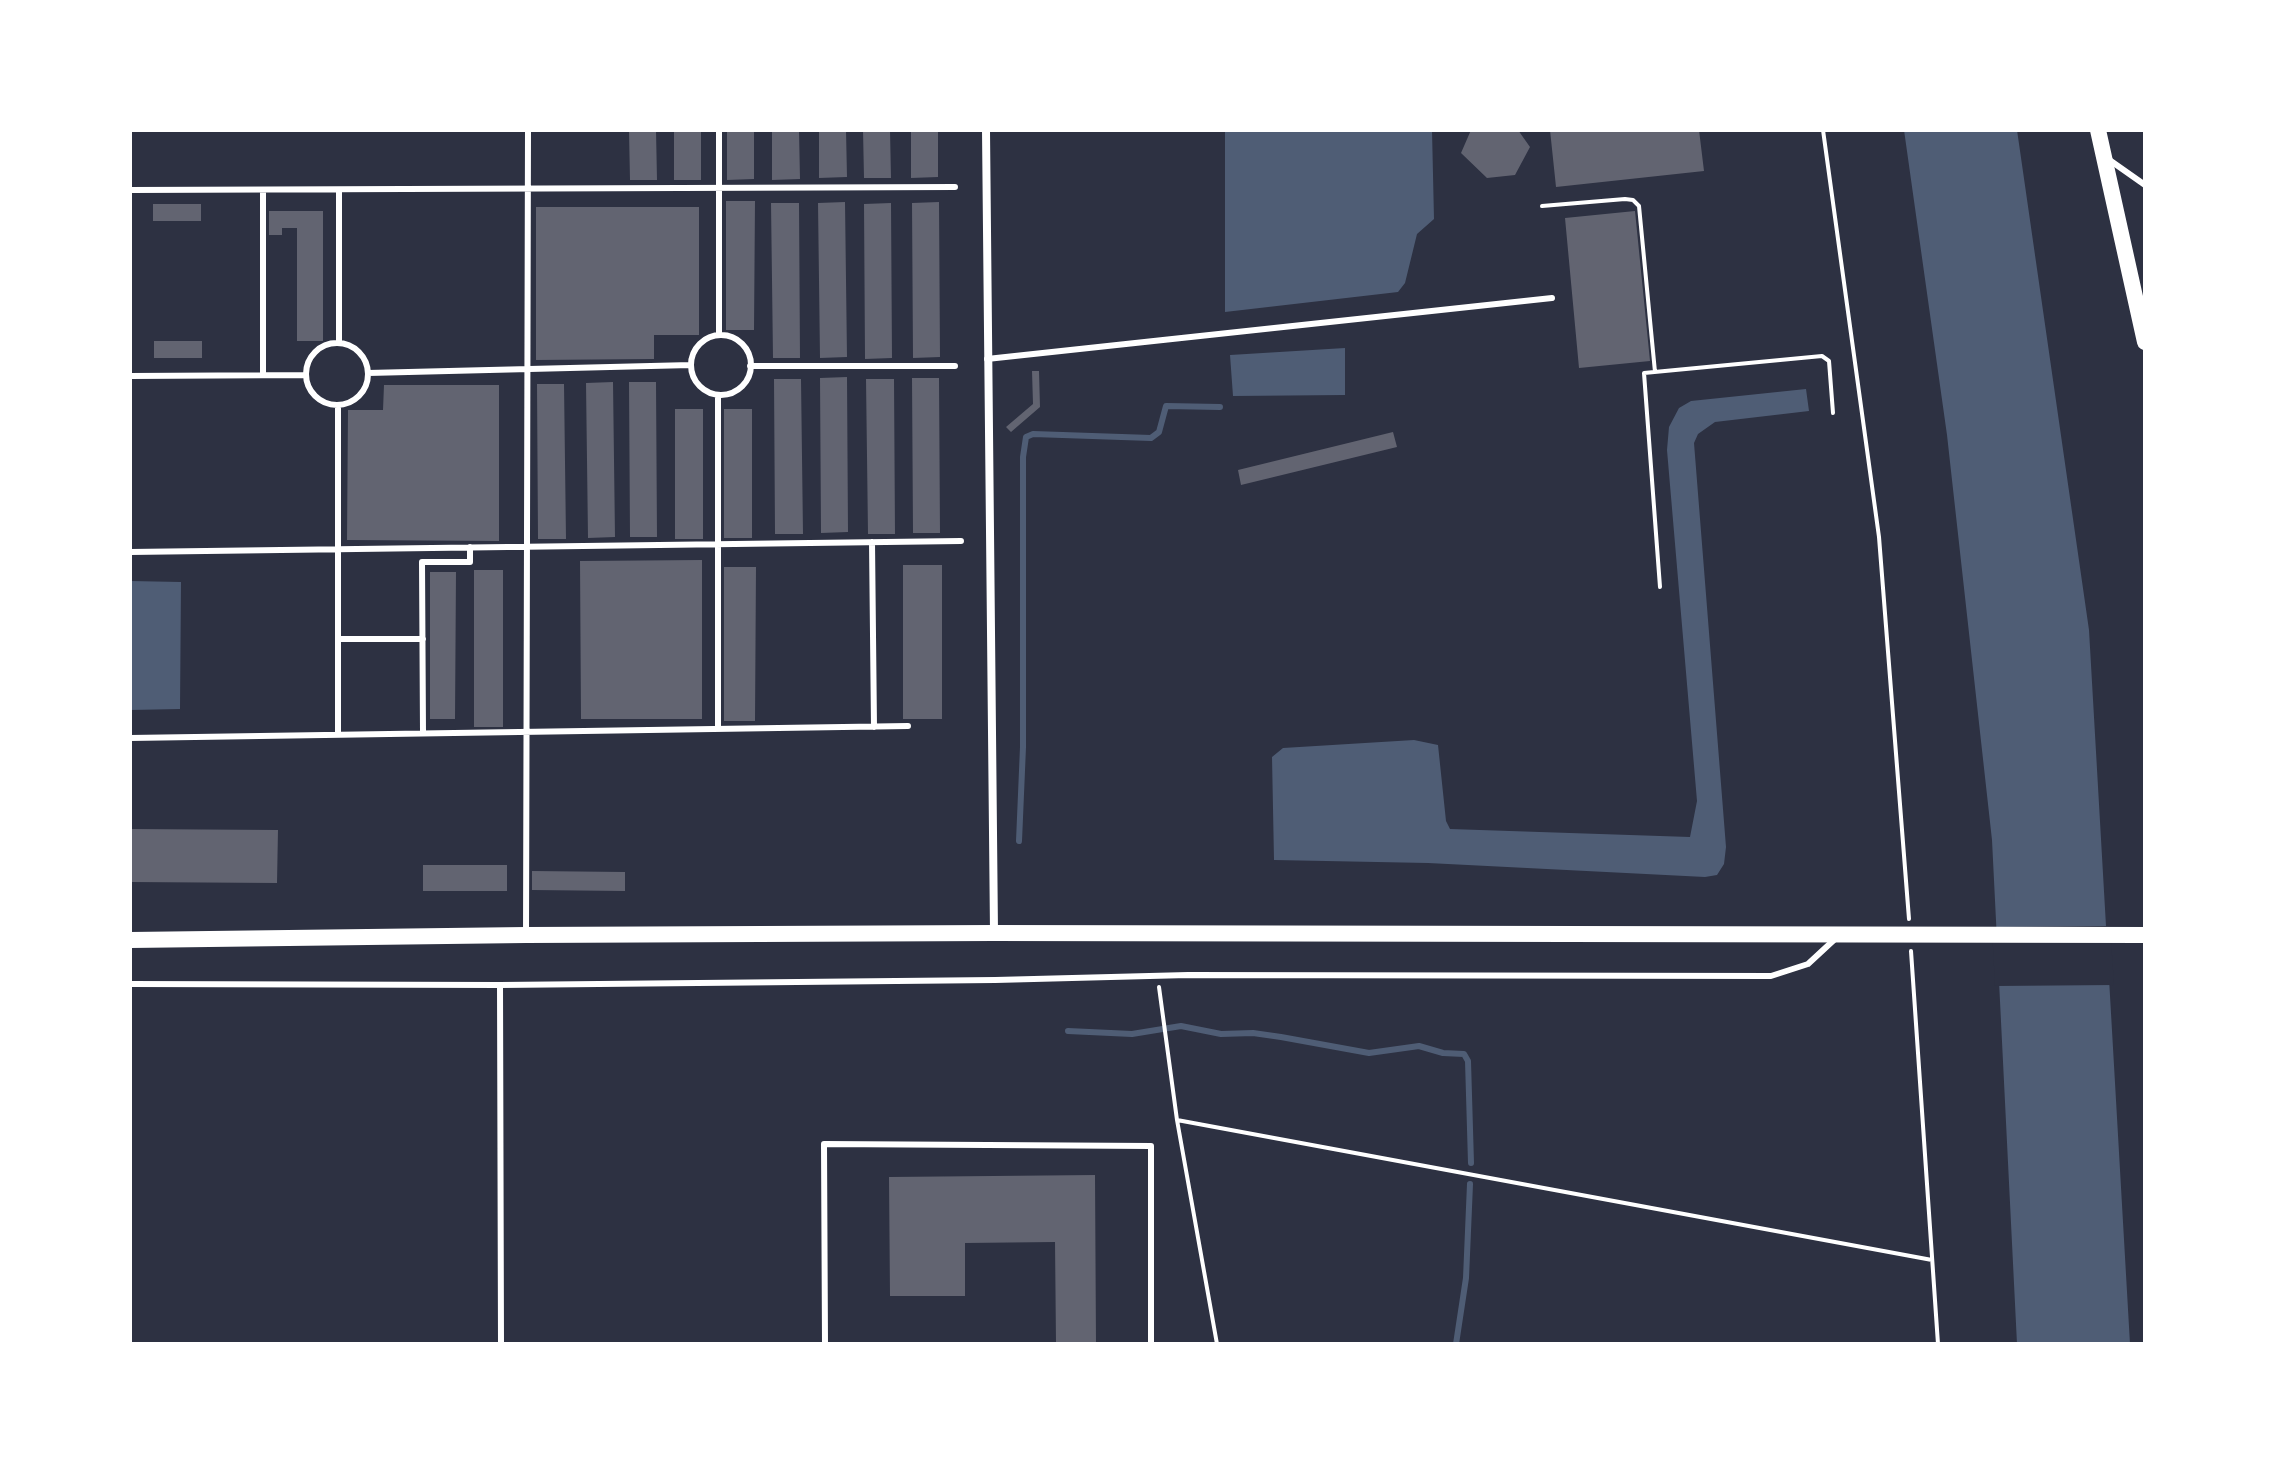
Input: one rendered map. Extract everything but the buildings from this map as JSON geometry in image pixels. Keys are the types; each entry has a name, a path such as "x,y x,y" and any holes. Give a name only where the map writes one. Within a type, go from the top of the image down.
{"main road":[{"path":"2098,130 2145,342"},
{"path":"130,940 994,933 2145,935"}],"street":[{"path":"986,130 994,933"}],"lane":[{"path":"526,935 528,130"},
{"path":"719,130 719,335"},
{"path":"2102,155 2145,185"},
{"path":"130,190 955,187"},
{"path":"263,190 263,375"},
{"path":"339,190 339,343"},
{"path":"987,359 1552,298"},
{"path":"719,335 742,343 750,366 747,380 740,388 718,395 704,390 697,383 691,365 697,346 704,339 719,335"},
{"path":"339,343 360,353 368,373 363,391 348,404 338,405 320,400 308,384 306,375 313,355 321,348 339,343"},
{"path":"368,373 691,365"},
{"path":"750,366 955,366"},
{"path":"130,376 306,375"},
{"path":"718,395 718,729"},
{"path":"338,405 338,735"},
{"path":"130,552 961,541"},
{"path":"872,542 874,727"},
{"path":"423,733 422,562 470,562 470,547"},
{"path":"338,639 423,639"},
{"path":"130,738 908,726"},
{"path":"130,984 500,985 1157,976 1771,976 1808,964 1838,936"},
{"path":"500,985 501,1344"},
{"path":"825,1344 824,1144 1151,1146 1151,1344"}],"path":[{"path":"1823,130 1879,537 1910,931"},
{"path":"1542,206 1625,199 1633,200 1639,206 1655,372"},
{"path":"1660,587 1644,373 1822,356 1829,361 1833,413"},
{"path":"1911,947 1938,1344"},
{"path":"1157,976 1177,1120 1217,1344"},
{"path":"1177,1120 1932,1260"}],"water":[{"path":"1225,130 1432,130 1434,219 1417,234 1405,283 1398,292 1225,312"},
{"path":"1904,130 2017,130 2089,630 2130,1344 2017,1344 1992,840 1947,435"},
{"path":"1345,348 1345,395 1233,396 1230,355"},
{"path":"1806,389 1809,411 1715,422 1698,434 1694,443 1726,847 1724,864 1717,875 1705,877 1428,863 1274,860 1272,757 1283,748 1414,740 1438,745 1446,821 1450,829 1690,837 1697,801 1667,450 1669,427 1679,408 1691,401"},
{"path":"130,581 181,582 180,709 130,710"}],"pier":[{"path":"2110,926 2114,985 1995,986 1992,927"}],"waterway":[{"path":"1019,841 1023,747 1023,457 1026,437 1033,434 1151,438 1159,432 1166,406 1220,407"},
{"path":"1068,1031 1132,1034 1181,1026 1221,1034 1253,1033 1281,1037 1369,1053 1419,1046 1443,1053 1464,1054 1468,1061 1471,1163"},
{"path":"1456,1344 1466,1278 1470,1184"}]}
